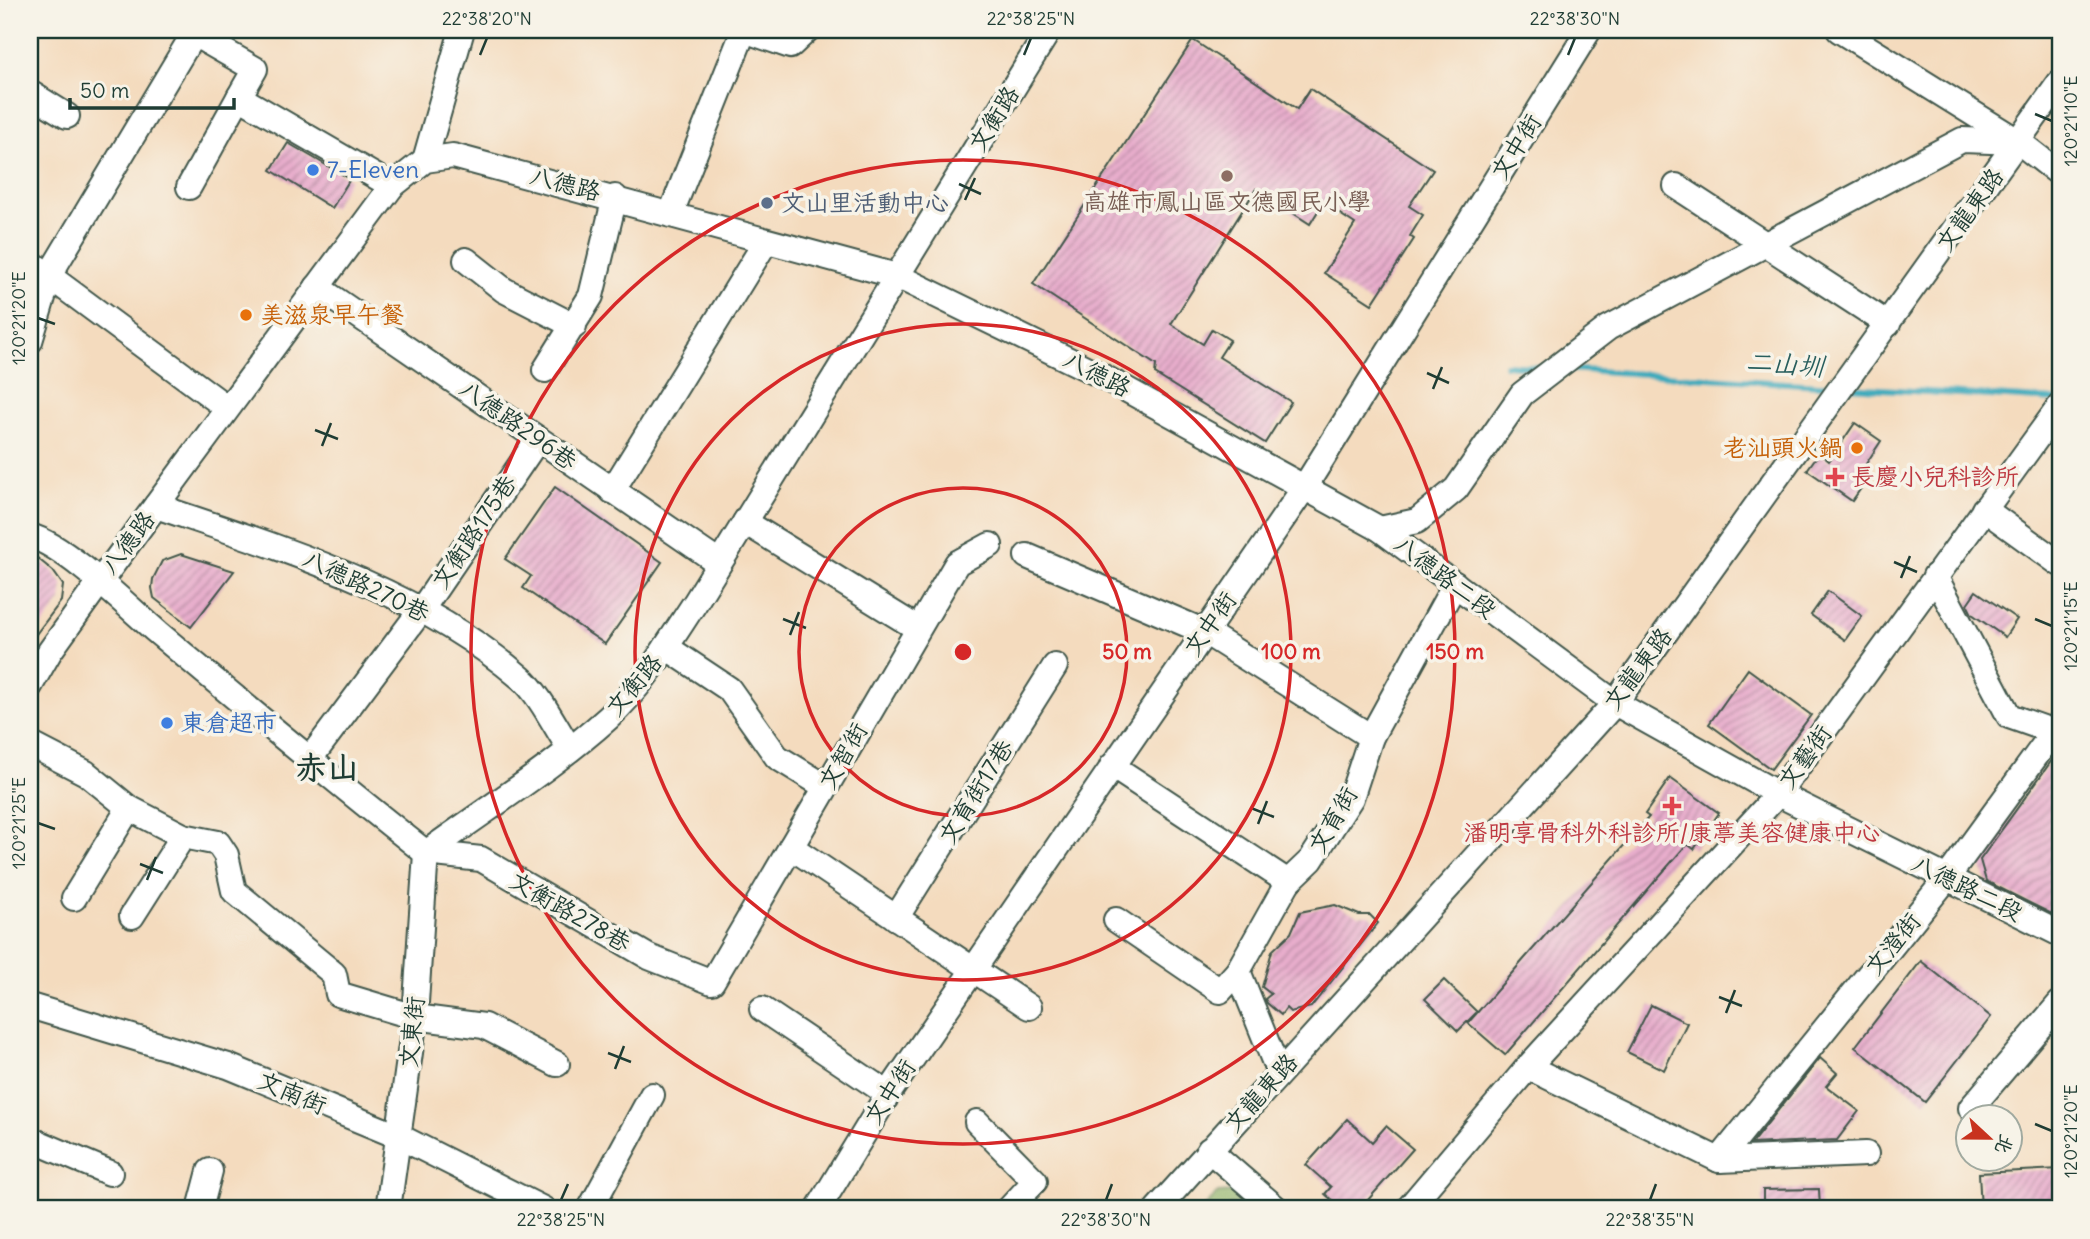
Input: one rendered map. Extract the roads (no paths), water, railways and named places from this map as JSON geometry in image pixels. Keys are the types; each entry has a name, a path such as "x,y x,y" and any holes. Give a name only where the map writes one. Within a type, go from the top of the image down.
{"street":[{"path":"425,160 462,30"},
{"path":"671,213 744,30 790,46 807,30"},
{"name":"文衡路","path":"426,853 608,718 638,685 666,647 745,522 1049,30"},
{"name":"文中街","path":"818,1209 888,1094 1304,488 1589,30"},
{"path":"1839,30 2019,142 2060,174"},
{"path":"30,341 40,268 193,31 255,69 189,187"},
{"name":"文龍東路","path":"1157,1209 1615,703 2060,82"},
{"path":"30,93 67,116"},
{"path":"239,97 392,186"},
{"path":"1380,529 1417,521 1456,489 1522,394 1608,328 1962,140 2019,142"},
{"name":"八德路","path":"30,686 50,651 226,407 392,186 425,160 453,156 615,197 765,243 897,276 1100,374 1304,488"},
{"path":"1676,187 1888,324"},
{"path":"545,370 591,296 615,197"},
{"path":"612,491 765,243"},
{"path":"466,260 504,290 573,326"},
{"path":"40,268 226,407"},
{"name":"八德路296巷","path":"317,287 719,563"},
{"name":"文藝街","path":"1408,1209 1528,1067 1778,794 2060,406"},
{"name":"文衡路175巷","path":"309,760 422,609 538,439"},
{"name":"八德路二段","path":"1304,488 1380,529 1615,703 1778,794 2060,934"},
{"name":"八德路270巷","path":"156,506 295,554 422,609 523,680 570,748"},
{"path":"1984,509 2060,564"},
{"path":"745,522 917,628"},
{"path":"30,536 52,546 99,583 309,760 426,853"},
{"name":"文智街","path":"712,982 957,563 990,545"},
{"path":"1027,556 1205,632 1371,737"},
{"path":"1935,576 2009,716 2058,729"},
{"name":"文育街","path":"1238,971 1288,882 1311,860 1351,798 1371,737 1455,584"},
{"path":"666,647 729,689 777,757 826,787"},
{"name":"文育街17巷","path":"896,918 1055,666"},
{"name":"文澄街","path":"1719,1160 1947,878 2058,729"},
{"path":"30,744 86,773 129,808 183,836 218,843 226,855 234,891 334,974 338,994 415,1017 484,1026 557,1063"},
{"path":"1112,766 1288,882"},
{"path":"74,898 129,808"},
{"path":"132,916 183,836"},
{"path":"791,847 1029,1007"},
{"name":"文衡路278巷","path":"426,853 481,859 649,957 712,982"},
{"name":"文東街","path":"388,1209 415,1017 426,853"},
{"path":"1116,920 1220,991 1238,971 1279,1073"},
{"path":"1976,1102 2060,1003"},
{"name":"文南街","path":"30,1006 228,1066 400,1137 543,1209"},
{"path":"762,1009 888,1094"},
{"path":"1528,1067 1719,1160 1866,1154"},
{"path":"590,1209 652,1095"},
{"path":"977,1122 1035,1181 1009,1209"},
{"path":"30,1139 110,1173"},
{"path":"1209,1150 1277,1209"},
{"path":"200,1209 210,1171"}],"waterway":[{"name":"二山圳","path":"1506,365 1545,368"},
{"name":"二山圳","path":"1566,369 1835,386"},
{"name":"二山圳","path":"1849,387 2055,400"}],"place":[{"name":"7-Eleven","path":"313,170"},
{"name":"高雄市鳳山區文德國民小學","path":"1227,176"},
{"name":"文山里活動中心","path":"767,203"},
{"name":"美滋泉早午餐","path":"246,315"},
{"name":"老汕頭火鍋","path":"1857,448"},
{"name":"長慶小兒科診所","path":"1835,477"},
{"name":"東倉超市","path":"167,723"},
{"name":"潘明享骨科外科診所/康葶美容健康中心","path":"1672,806"}],"district":[{"name":"赤山","path":"327,768"}]}
